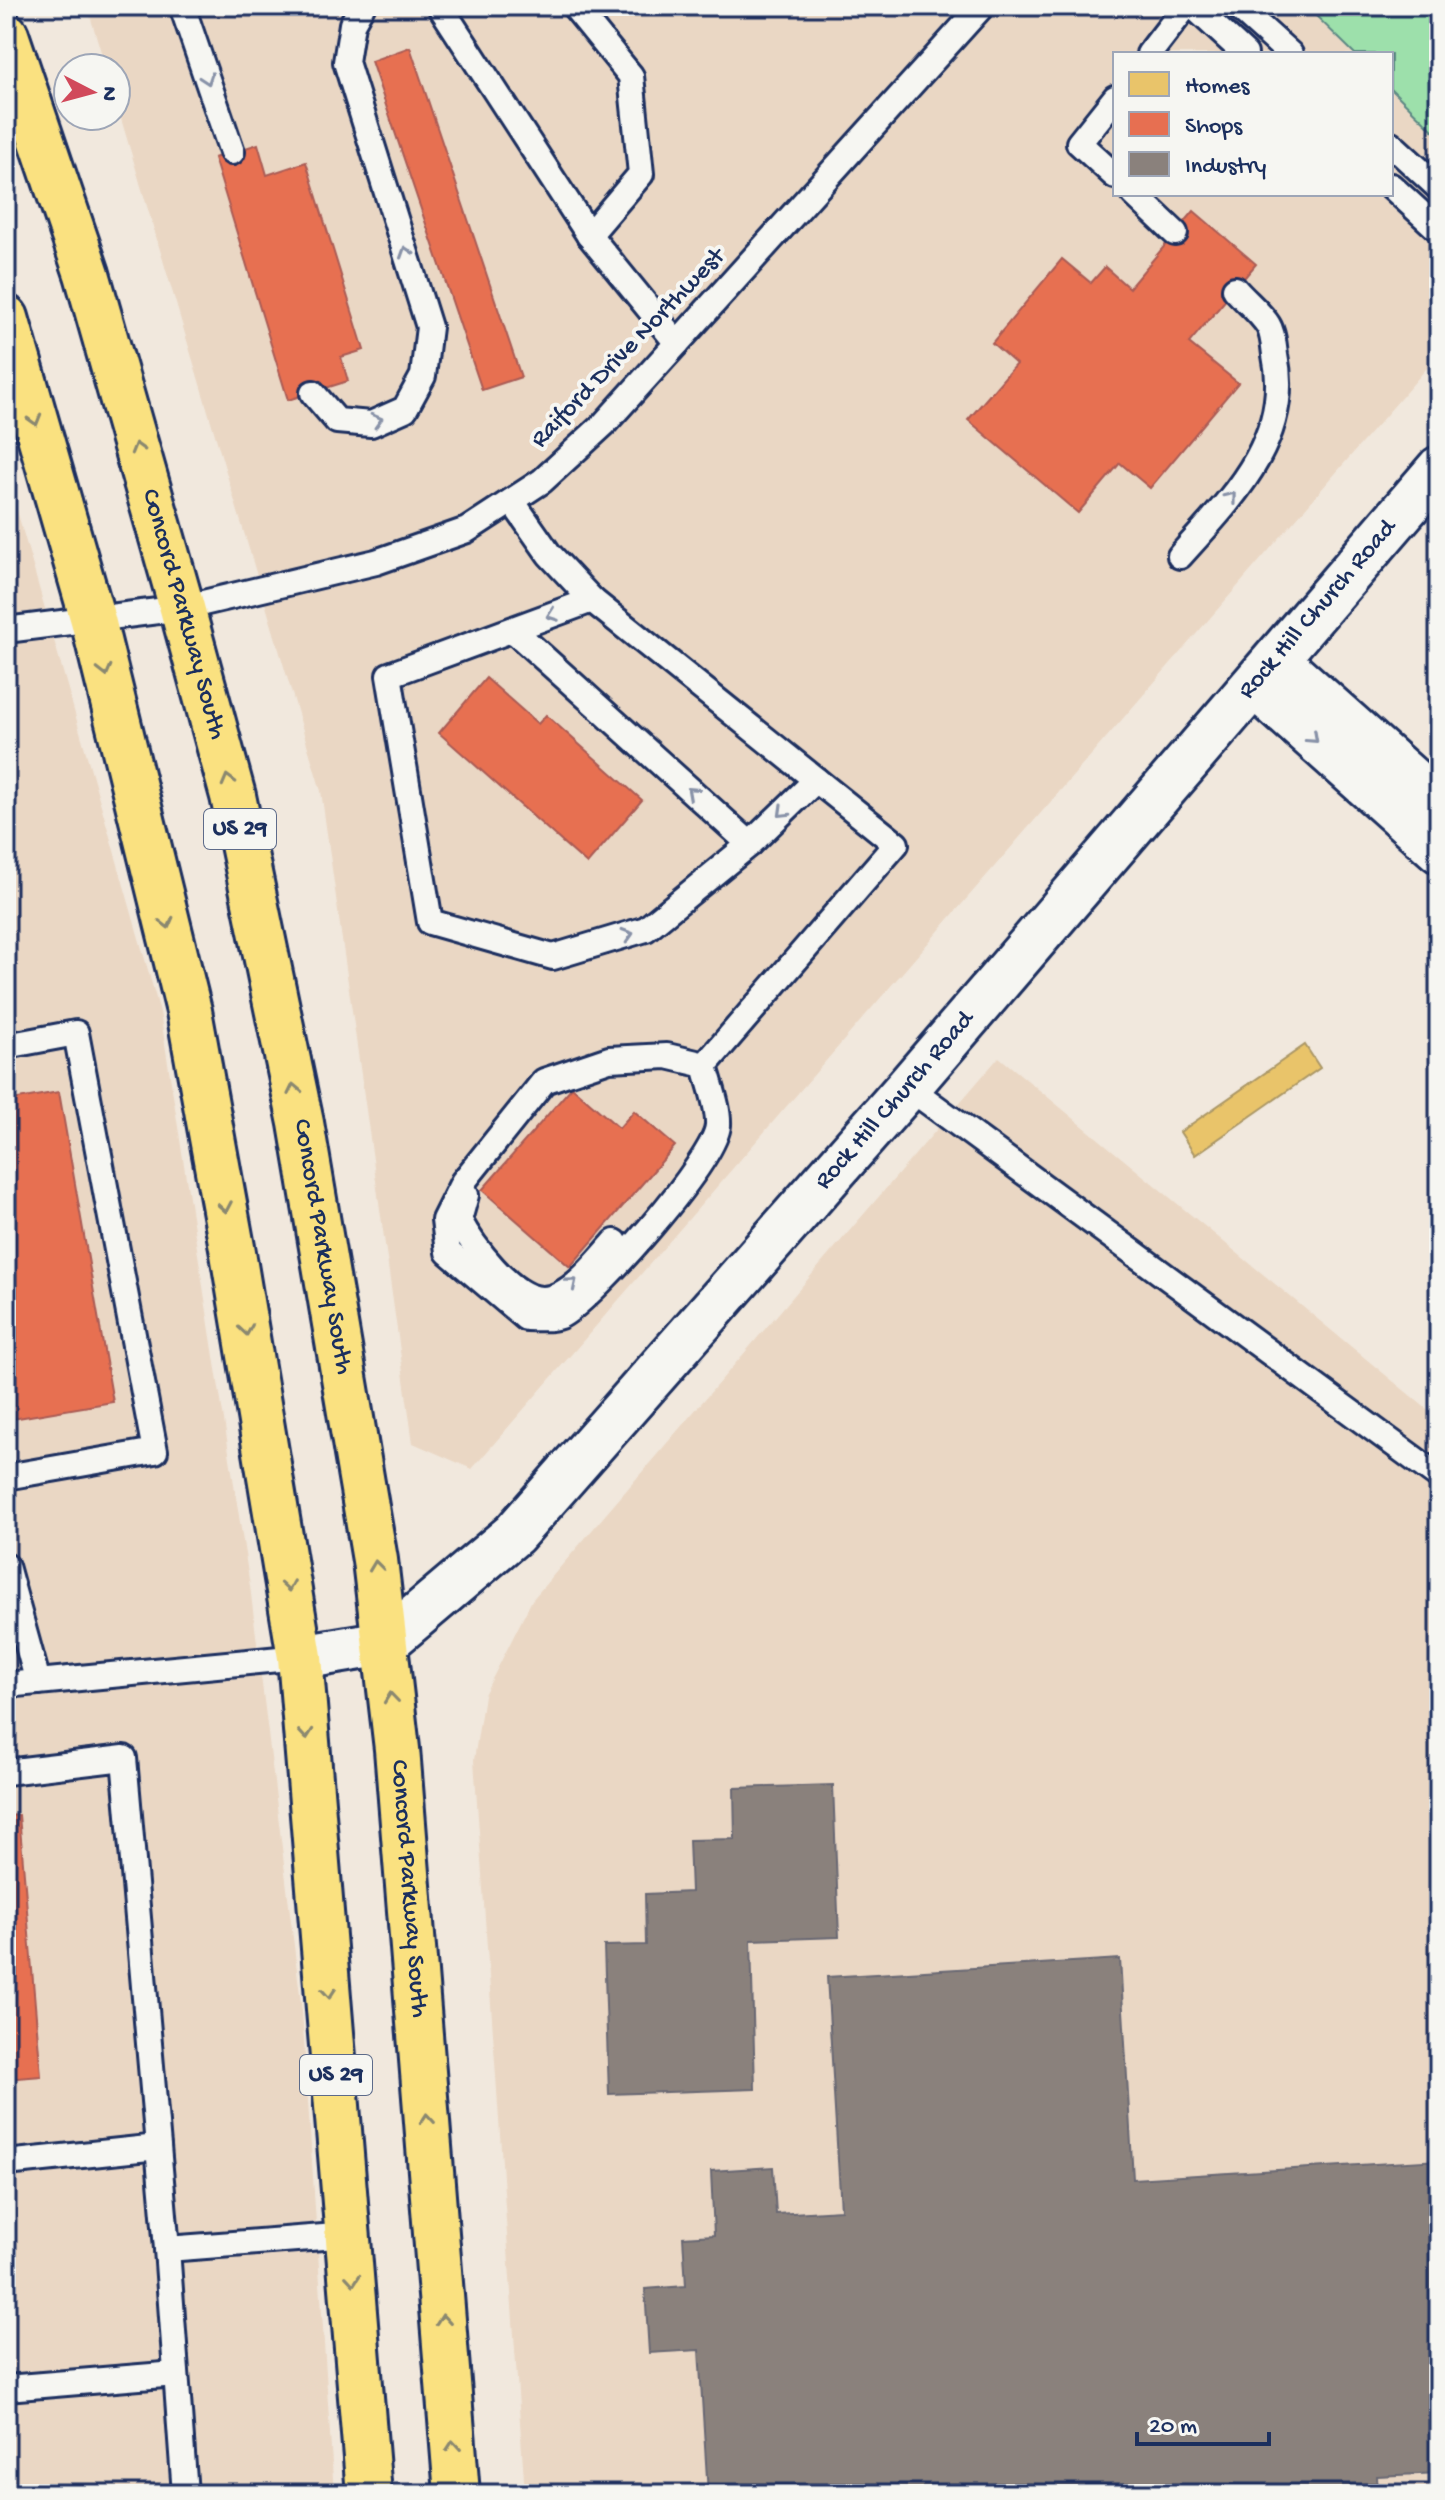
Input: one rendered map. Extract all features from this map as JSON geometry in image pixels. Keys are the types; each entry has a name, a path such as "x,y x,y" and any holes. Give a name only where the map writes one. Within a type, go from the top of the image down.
{"main road":[{"name":"Concord Parkway South","path":"6,35 87,274 233,796 301,1123 375,1560 385,1643 397,1749 457,2494"},
{"name":"US 29","path":"6,318 93,620 189,1011 300,1657 369,2494"},
{"name":"Rock Hill Church Road","path":"385,1643 514,1534 908,1087 1439,469"},
{"path":"1266,673 1439,804"},
{"path":"1266,673 1439,850"},
{"path":"300,1657 385,1643"}],"lane":[{"path":"182,6 232,152"},
{"path":"313,393 337,421 371,424 405,409 423,376 429,327 346,62 352,24 362,6"},
{"path":"440,6 589,235 677,343"},
{"path":"574,6 631,76 641,174 589,235"},
{"name":"Raiford Drive Northwest","path":"6,630 182,608 376,562 467,530 542,481 604,424 982,6"},
{"path":"1151,52 1186,6"},
{"path":"1193,6 1243,52"},
{"path":"1237,6 1288,52"},
{"path":"1113,100 1079,143 1113,174"},
{"path":"1393,146 1439,188"},
{"path":"1393,188 1439,230"},
{"path":"1136,196 1175,233"},
{"path":"1180,556 1251,473 1263,449 1278,399 1278,367 1270,327 1235,289"},
{"path":"512,501 549,554 592,600 896,844 705,1065"},
{"path":"592,600 389,675 430,922 553,957 646,929 750,844 816,780"},
{"path":"513,630 750,844"},
{"path":"6,1046 76,1033 155,1451 6,1477"},
{"path":"667,1056 705,1065 718,1126 708,1150 680,1189 595,1289 560,1317 526,1318 448,1252 444,1220 463,1182 544,1081 609,1059 667,1056"},
{"path":"908,1087 1439,1477 1439,1484"},
{"path":"6,1566 38,1682"},
{"path":"6,1685 300,1657"},
{"path":"6,1772 124,1758 185,2494"},
{"path":"6,2163 158,2147"},
{"path":"167,2249 349,2235"},
{"path":"6,2388 176,2374"}],"shaded area":[{"path":"87,6 1306,6 1353,52 1113,52 1113,196 1393,196 1393,91 1439,136 1439,354 472,1469 413,1443 321,791 125,132 132,132 132,52 101,52"},
{"path":"6,472 160,1012 250,1586 302,2011 334,2494 6,2494"},
{"path":"999,1057 1439,1419 1439,2494 525,2494 474,1760 484,1695 532,1600"}],"green space":[{"path":"1306,6 1439,6 1439,136 1393,91 1393,52 1353,52"}],"building: Homes":[{"path":"1305,1045 1320,1068 1195,1155 1180,1132"}],"building: Shops":[{"path":"410,47 521,377 482,390 371,61"},
{"path":"258,144 267,175 306,162 364,350 341,357 348,381 288,400 214,158"},
{"path":"1194,211 1256,264 1189,343 1238,383 1150,488 1120,463 1078,513 968,420 1016,364 992,343 1062,259 1091,283 1105,267 1129,288"},
{"path":"486,678 538,724 546,715 642,800 587,864 439,733"},
{"path":"572,1087 619,1128 634,1111 675,1146 570,1267 482,1190"},
{"path":"59,1092 113,1402 6,1420 6,1101"},
{"path":"19,1815 41,2076 6,2079 6,1816"}],"building: Industry":[{"path":"833,1785 839,1937 751,1940 755,2089 609,2094 604,1946 646,1945 645,1894 691,1892 689,1840 735,1839 734,1788"},
{"path":"1120,1959 1133,2179 1439,2160 1439,2473 1377,2476 1378,2494 708,2494 699,2350 649,2353 645,2289 686,2286 683,2237 714,2235 711,2171 773,2167 776,2214 841,2210 827,1977"}]}
